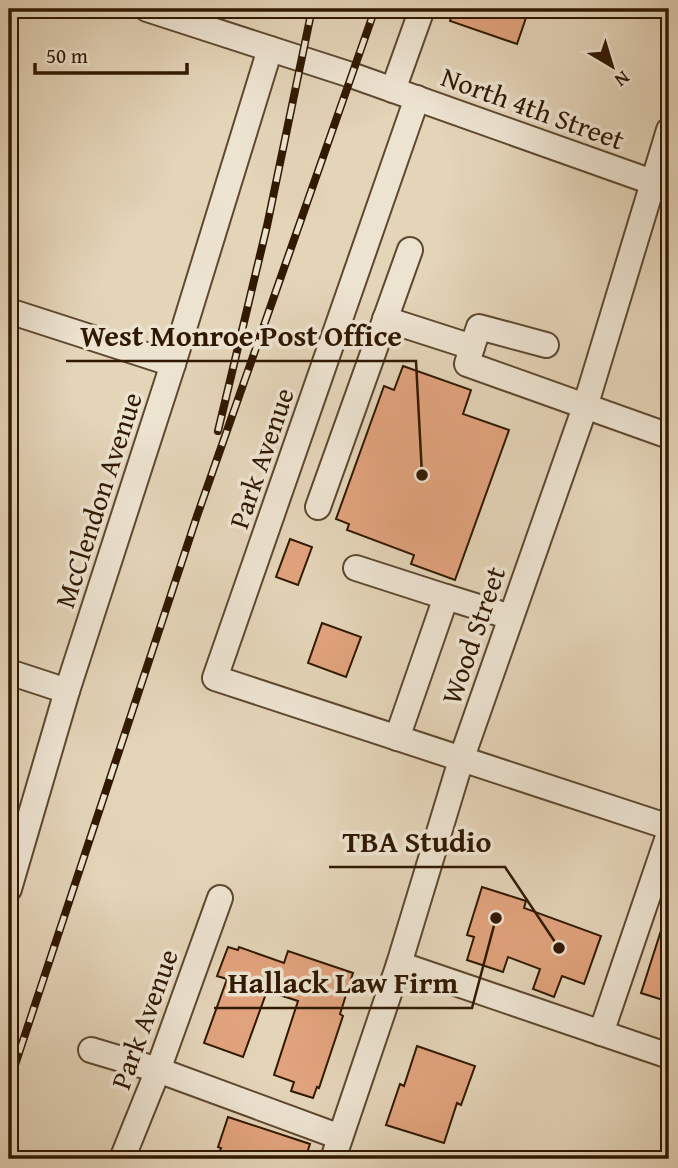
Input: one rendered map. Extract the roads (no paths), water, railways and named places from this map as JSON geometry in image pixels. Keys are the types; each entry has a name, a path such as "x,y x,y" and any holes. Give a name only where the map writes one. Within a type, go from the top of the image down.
{"street":[{"name":"North 4th Street","path":"147,9 303,58 661,185"},
{"path":"393,90 422,9"},
{"name":"McClendon Avenue","path":"9,889 67,691 173,364 270,49"},
{"name":"Park Avenue","path":"397,738 215,678 417,98"},
{"name":"Wood Street","path":"337,1148 399,964 461,760 661,185 669,130"},
{"path":"318,507 410,250"},
{"path":"9,311 173,364"},
{"path":"385,319 472,347"},
{"path":"546,345 479,327 467,364 669,436"},
{"path":"356,568 512,617"},
{"path":"446,597 397,738 669,827"},
{"path":"9,672 67,691"},
{"path":"601,1033 669,834"},
{"name":"Park Avenue","path":"122,1159 158,1070 220,898"},
{"path":"399,964 669,1056"},
{"path":"92,1051 158,1070 337,1148"}],"railway":[{"path":"218,431 267,226 312,9"},
{"path":"9,1083 197,516 375,9"}],"place":[{"name":"West Monroe Post Office","path":"422,475"},
{"name":"Hallack Law Firm","path":"496,918"},
{"name":"TBA Studio","path":"559,948"}]}
